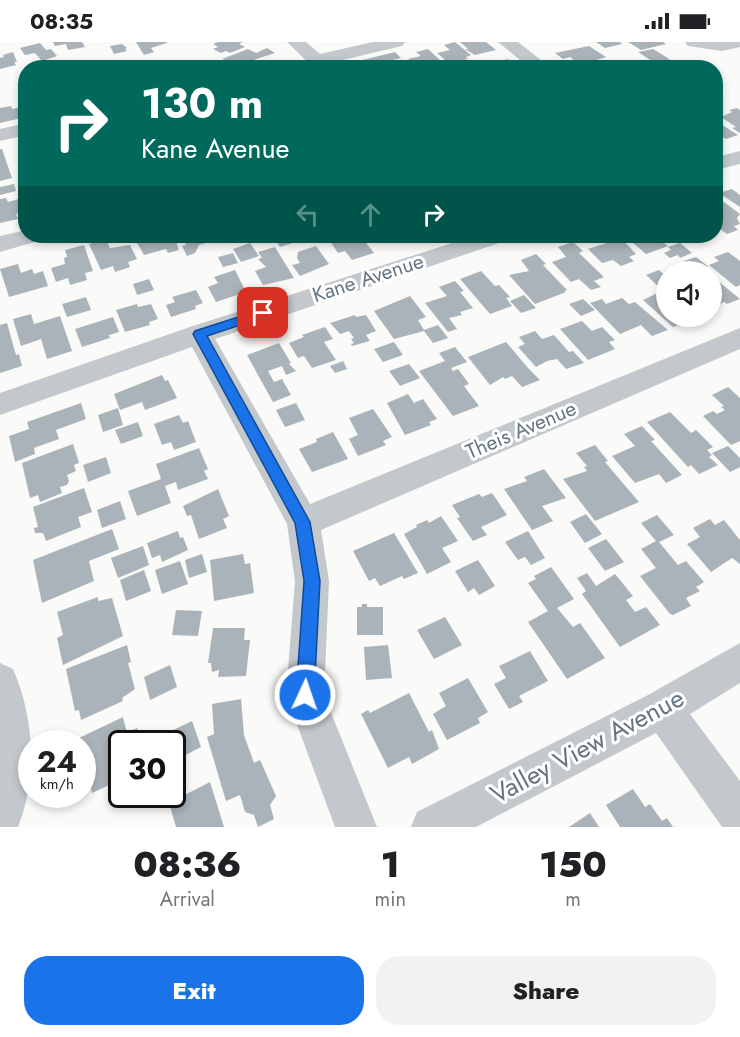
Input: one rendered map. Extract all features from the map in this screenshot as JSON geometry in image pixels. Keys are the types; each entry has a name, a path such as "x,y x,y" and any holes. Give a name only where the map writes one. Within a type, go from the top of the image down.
{"street":[{"path":"296,42 317,60"},
{"path":"335,60 396,42"},
{"path":"507,42 531,60"},
{"path":"694,42 722,46 737,42"},
{"path":"0,135 18,134"},
{"path":"723,162 740,157"},
{"path":"0,244 18,239"},
{"name":"Kane Avenue","path":"0,404 199,334 476,243"},
{"path":"199,334 303,522 312,581 305,695 356,827"},
{"name":"Theis Avenue","path":"303,522 740,339"},
{"name":"Valley View Avenue","path":"432,827 662,709 740,663"},
{"path":"0,682 14,756 0,819"},
{"path":"662,709 740,816"}],"building":[{"path":"53,42 82,42 85,47 68,50 66,44 55,46"},
{"path":"136,42 167,43 151,48 154,52 144,55"},
{"path":"243,42 239,44 245,47 230,53 226,51 221,53 213,49 218,47 213,44"},
{"path":"455,42 471,55 466,57 468,59 463,60 445,60 437,53 450,50 444,45"},
{"path":"460,42 486,42 496,50 475,55 465,49 468,49"},
{"path":"596,42 620,42 622,44 605,48"},
{"path":"628,42 663,42 666,44 641,50"},
{"path":"40,43 46,50 51,49 57,56 41,60 35,53 25,55 20,48"},
{"path":"122,44 127,51 114,54 110,46"},
{"path":"589,46 606,57 596,60 574,60 570,57 563,59 555,53"},
{"path":"267,48 275,53 253,60 222,59 248,49 256,53"},
{"path":"428,49 440,60 408,59 421,56 416,52"},
{"path":"653,49 670,60 650,60 638,52"},
{"path":"13,52 16,65 0,69 0,58"},
{"path":"395,52 401,58 393,60 362,60"},
{"path":"11,106 12,109 18,108 18,119 0,123 0,108"},
{"path":"737,108 740,110 740,133 732,128 736,127 723,118 723,116 732,112 729,110"},
{"path":"723,125 738,135 726,139 723,138"},
{"path":"0,149 2,149 12,178 0,181"},
{"path":"14,184 16,191 0,195 0,187"},
{"path":"732,189 740,195 740,207 723,196 723,192"},
{"path":"6,198 8,202 18,199 18,213 16,214 18,219 0,223 0,199"},
{"path":"723,202 740,214 737,218 740,224 734,226 738,230 727,234 723,231"},
{"path":"108,243 110,248 130,245 137,259 128,262 130,267 115,272 113,266 101,270 89,244"},
{"path":"137,243 176,243 179,250 168,253 166,249 144,255"},
{"path":"185,243 206,243 199,245 195,253 187,256 182,246 186,245"},
{"path":"250,243 259,256 241,262 233,249"},
{"path":"278,243 293,243 280,247"},
{"path":"331,243 366,243 374,253 352,260 345,251 338,253"},
{"path":"574,243 583,251 579,253 604,277 594,281 601,287 591,290 579,279 571,282 552,262 566,257 558,247"},
{"path":"607,243 626,243 636,254 629,257 634,261 621,266 613,260 602,263 588,249"},
{"path":"633,243 664,243 668,246 646,254"},
{"path":"680,243 692,253 680,258 678,255 670,258 664,253 671,250 668,247"},
{"path":"84,245 93,271 85,273 87,280 70,285 68,278 56,282 51,268 65,264 64,258 67,257 65,250"},
{"path":"316,246 329,264 300,276 292,265 300,263 297,258 298,252"},
{"path":"275,247 294,278 263,285 255,271 266,267 258,259 262,258 258,252"},
{"path":"728,252 740,261 740,285 736,287 722,276 722,261 714,257"},
{"path":"233,253 238,263 223,267 218,257"},
{"path":"536,254 546,264 543,265 567,290 535,304 509,275 529,271 521,260"},
{"path":"696,257 701,261 684,261"},
{"path":"18,264 21,273 32,269 34,274 43,271 48,286 9,297 0,269"},
{"path":"235,270 246,292 216,302 208,287 218,283 214,277"},
{"path":"481,271 495,286 499,285 510,297 506,298 512,306 490,314 460,279"},
{"path":"656,271 656,284 646,275"},
{"path":"149,279 154,290 137,295 133,284"},
{"path":"455,281 464,291 460,292 473,308 460,312 462,315 449,318 457,329 448,332 425,303 447,296 439,287"},
{"path":"722,284 740,299 727,304 722,303"},
{"path":"196,290 203,303 195,306 196,309 171,317 166,305 175,302 172,297"},
{"path":"656,294 656,312 643,300"},
{"path":"524,295 536,308 521,313 510,301"},
{"path":"410,296 426,317 418,320 424,330 438,325 448,338 433,343 424,331 394,339 374,311"},
{"path":"86,297 91,310 67,317 62,304"},
{"path":"622,298 629,304 635,302 656,320 656,327 664,327 668,330 652,336 641,325 620,334 590,303 602,299 606,304"},
{"path":"583,299 595,310 581,316 569,304"},
{"path":"137,304 138,307 151,304 158,319 149,322 150,325 125,332 116,310"},
{"path":"31,314 34,324 60,316 72,351 47,359 41,339 21,346 13,319"},
{"path":"355,315 356,317 366,315 376,331 366,335 370,341 352,346 351,344 354,343 351,339 354,338 349,331 340,334 330,323"},
{"path":"113,317 119,332 109,335 110,338 82,347 75,329"},
{"path":"582,321 592,331 602,327 615,340 609,342 615,349 588,360 560,329"},
{"path":"7,323 16,355 19,354 22,366 0,373 0,325"},
{"path":"325,327 333,339 324,342 336,360 312,368 304,356 298,358 289,343 304,337 302,335"},
{"path":"535,331 542,339 554,335 569,352 573,351 584,363 566,369 557,359 536,367 518,347 525,344 519,337"},
{"path":"394,342 403,355 383,362 374,349"},
{"path":"506,342 540,380 522,387 512,376 505,379 503,377 490,385 468,357"},
{"path":"279,343 291,363 289,364 296,371 286,375 282,366 268,371 274,382 282,379 291,395 273,402 247,355"},
{"path":"455,347 467,362 451,368 453,371 458,369 469,384 464,386 479,406 453,416 419,371 445,361 439,353"},
{"path":"343,361 347,369 335,373 330,366"},
{"path":"409,364 420,378 400,386 389,371"},
{"path":"162,375 165,381 168,380 177,398 145,410 142,402 120,410 114,394"},
{"path":"728,387 740,398 740,441 731,445 703,416 713,411 717,414 725,410 721,407 724,406 712,395"},
{"path":"408,394 414,403 423,399 437,419 429,422 431,425 405,435 387,403"},
{"path":"81,403 86,419 56,430 59,439 34,448 35,454 15,462 9,436 29,429 27,422"},
{"path":"296,403 305,420 285,427 276,410"},
{"path":"118,408 123,425 103,432 98,415"},
{"path":"373,409 392,437 383,441 386,445 358,456 349,439 358,435 349,418"},
{"path":"670,412 691,433 696,430 713,447 707,450 712,455 709,457 718,465 699,474 691,465 688,467 647,422"},
{"path":"179,415 183,423 188,421 196,442 174,450 171,442 162,445 154,424"},
{"path":"138,422 143,436 121,444 115,430"},
{"path":"642,426 655,440 651,441 682,475 666,483 659,474 635,483 612,456 635,446 624,434"},
{"path":"333,432 348,459 312,472 299,449"},
{"path":"73,444 79,463 74,465 76,471 67,475 69,481 67,485 60,487 62,493 40,502 38,495 30,498 22,463"},
{"path":"595,445 608,461 605,462 639,502 595,521 563,479 587,471 584,467 587,466 576,453"},
{"path":"728,446 740,458 740,467 730,472 712,453"},
{"path":"199,448 208,469 204,471 208,479 178,490 176,482 165,486 171,503 137,516 128,491 161,479 156,464"},
{"path":"106,457 111,473 88,482 83,465"},
{"path":"544,469 566,498 542,506 553,521 532,530 504,489 527,481 524,477"},
{"path":"84,488 92,512 78,517 81,527 46,541 43,533 35,533 34,528 38,527 33,507"},
{"path":"218,489 229,516 223,519 227,528 199,539 191,515 187,516 183,506"},
{"path":"492,493 507,515 481,527 487,535 473,541 457,518 460,517 452,505 479,494 482,497"},
{"path":"120,501 126,519 102,528 97,510"},
{"path":"586,514 602,534 585,543 570,522"},
{"path":"657,515 674,535 659,542 678,565 686,561 704,582 696,587 700,591 686,598 691,606 673,615 640,576 656,568 641,549 656,541 641,523"},
{"path":"441,516 458,541 442,548 451,562 427,574 404,534 417,527 416,525 427,520 429,523"},
{"path":"710,519 715,525 724,520 740,540 740,564 732,558 711,572 687,544 700,537 693,528"},
{"path":"112,529 119,549 89,561 94,581 42,603 33,560"},
{"path":"178,531 188,550 162,562 160,555 152,558 147,543"},
{"path":"528,531 545,558 531,565 525,557 518,560 505,542"},
{"path":"394,533 418,573 404,579 402,576 380,586 375,578 369,581 353,551"},
{"path":"606,539 624,562 605,571 588,548"},
{"path":"143,546 149,565 118,578 111,558"},
{"path":"202,554 207,572 189,578 185,560"},
{"path":"243,554 245,564 250,563 254,593 214,601 210,560"},
{"path":"478,560 495,586 479,595 474,588 468,592 455,571"},
{"path":"180,561 188,584 162,594 155,570"},
{"path":"551,567 574,599 557,608 573,627 580,623 605,658 567,679 528,622 548,611 528,583 536,579 534,576"},
{"path":"144,570 151,591 126,601 120,580"},
{"path":"587,573 596,586 615,574 633,596 626,600 635,612 646,607 660,625 620,647 582,594 586,591 577,578"},
{"path":"98,597 98,601 112,598 123,636 63,665 57,638 63,635 57,612"},
{"path":"362,604 367,604 367,607 383,607 383,635 357,635 357,607 362,607"},
{"path":"176,610 202,611 198,636 172,635"},
{"path":"445,617 462,645 434,659 417,630"},
{"path":"213,628 245,628 244,640 250,640 246,676 218,677 219,670 212,672 211,663 208,663"},
{"path":"127,645 131,662 128,663 135,689 122,698 123,701 81,720 79,710 75,711 66,669"},
{"path":"388,645 392,678 366,680 364,647"},
{"path":"530,651 548,681 519,696 523,702 509,709 494,684 506,678 499,666"},
{"path":"170,665 177,687 150,700 144,677"},
{"path":"468,678 488,712 478,718 480,723 447,740 433,714 446,706 439,693"},
{"path":"409,693 429,732 432,730 439,749 412,764 409,757 388,768 361,714 368,710 370,713"},
{"path":"241,699 244,735 254,763 260,760 276,796 270,805 274,819 258,827 254,815 245,812 240,795 226,801 207,737 214,734 212,704"},
{"path":"123,717 126,730 108,730 108,786 96,791 96,730"},
{"path":"192,721 201,747 186,755 186,730 173,730"},
{"path":"210,782 224,827 176,827 170,808 186,808 186,794"},
{"path":"633,789 645,807 650,804 662,821 667,818 673,827 620,827 606,805"},
{"path":"590,813 599,827 569,827"}],"route":[{"path":"263,313 199,334 303,522 312,581 305,695"}]}
